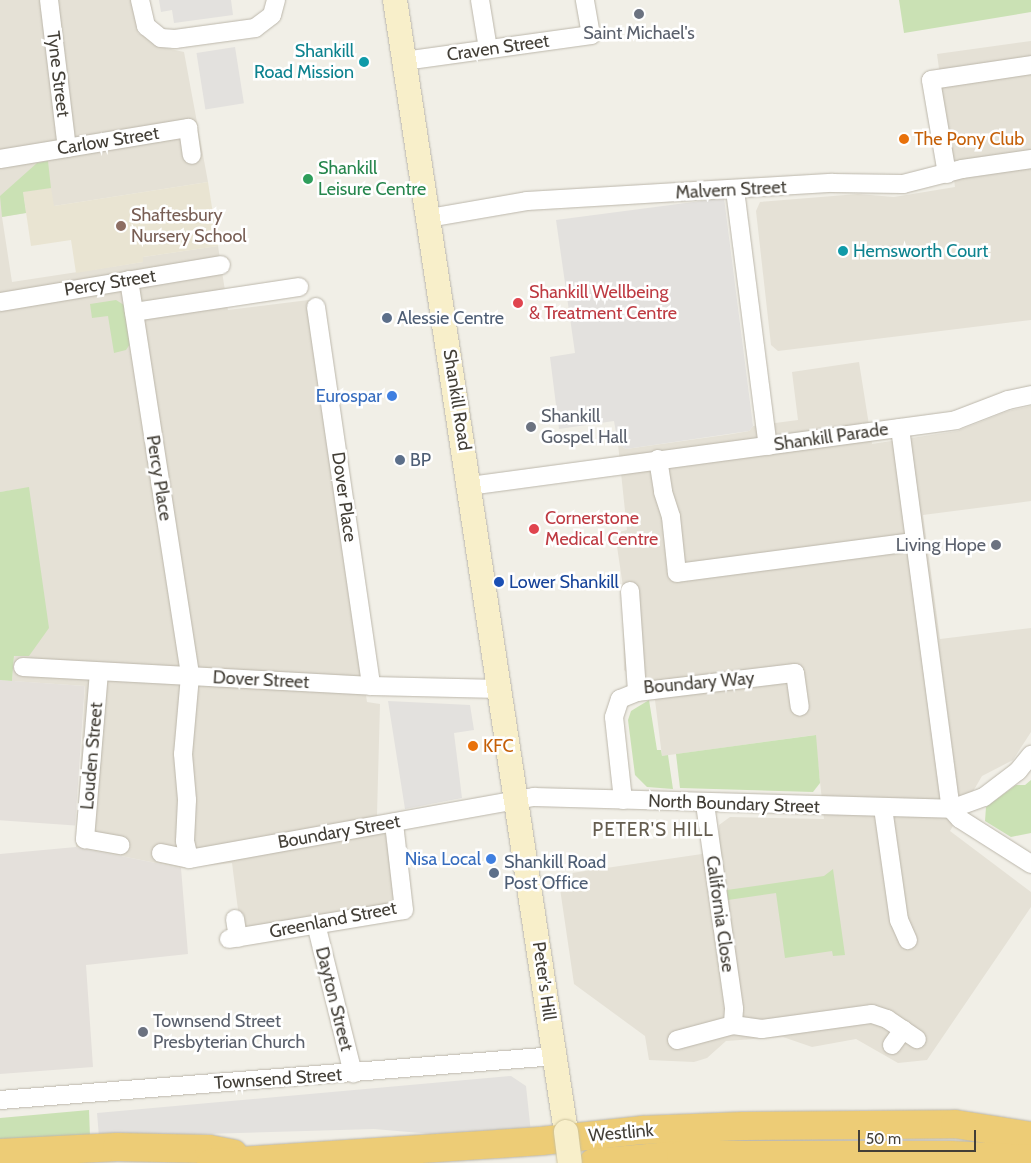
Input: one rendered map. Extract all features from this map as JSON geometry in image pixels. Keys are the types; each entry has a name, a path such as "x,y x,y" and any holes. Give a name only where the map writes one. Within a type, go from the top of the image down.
{"highway":[{"path":"955,1124 1031,1117"},
{"name":"Westlink","path":"211,1163 253,1158 541,1141 643,1130 955,1124 1031,1136"},
{"path":"0,1153 117,1147 209,1149 253,1158"},
{"path":"950,1155 977,1163"},
{"name":"Westlink","path":"593,1163 681,1156 950,1155 1031,1159"}],"main road":[{"name":"Shankill Road","path":"395,0 518,800"},
{"name":"Peter's Hill","path":"518,800 570,1163"}],"street":[{"name":"Tyne Street","path":"48,0 67,148"},
{"path":"140,0 146,26 153,34 175,39 255,28 272,15 276,0"},
{"path":"480,0 488,49"},
{"name":"Craven Street","path":"404,61 591,36 585,0"},
{"path":"947,174 932,80 1031,65"},
{"name":"Carlow Street","path":"0,159 188,128 192,155"},
{"name":"Malvern Street","path":"429,218 527,201 832,183 902,184 1031,159"},
{"path":"735,190 768,446"},
{"name":"Percy Street","path":"0,302 221,266"},
{"name":"Percy Place","path":"129,280 190,676 183,754 187,800 185,841 190,859"},
{"name":"Percy Street","path":"134,312 299,287"},
{"name":"Dover Place","path":"316,307 371,686"},
{"path":"900,428 956,420 1008,400 1031,395"},
{"name":"Shankill Parade","path":"470,486 658,459 900,428 951,810"},
{"path":"658,459 663,492 671,517 677,573 914,542"},
{"name":"Boundary Way","path":"630,591 637,692 796,673 800,707"},
{"name":"Dover Street","path":"23,667 371,686 500,689"},
{"name":"Louden Street","path":"99,672 85,839 120,845"},
{"path":"623,800 614,717 620,699 637,692"},
{"path":"1031,755 1018,771 984,797 951,810 960,819 1031,864"},
{"name":"North Boundary Street","path":"518,800 623,800 951,810"},
{"name":"Boundary Street","path":"161,853 190,859 518,800"},
{"name":"California Close","path":"705,804 734,1009 733,1025"},
{"path":"883,808 899,920 908,940"},
{"name":"Greenland Street","path":"235,919 233,938 404,910 394,823"},
{"name":"Dayton Street","path":"316,924 353,1074"},
{"path":"677,1040 733,1025 762,1029 872,1014 887,1018 910,1035 892,1045"},
{"name":"Townsend Street","path":"0,1100 353,1074 555,1056"}],"shaded area":[{"path":"0,0 132,0 138,33 166,48 184,52 208,182 54,206 23,192 26,213 2,217 12,282 143,262 143,257 218,246 228,310 309,300 367,702 380,704 377,815 388,840 400,904 241,933 232,863 181,868 76,847 85,686 12,681 29,488 0,492"},
{"path":"159,0 231,0 233,15 174,23 172,10 161,12"},
{"path":"1031,41 1031,320 778,351 771,345 756,211 760,202 858,194 894,197 955,187 937,54"},
{"path":"235,47 244,103 205,109 196,53"},
{"name":"Shaftesbury Nursery School","path":"208,182 218,246 143,257 143,262 76,273 71,240 31,246 23,192 51,188 54,206"},
{"path":"724,198 753,426 749,431 626,449 618,444 614,421 559,429 550,357 575,353 556,220"},
{"path":"859,362 872,444 957,431 1008,411 1031,406 1031,501 923,515 940,639 1031,628 1031,732 1013,760 982,776 950,831 1031,892 1031,907 927,1060 898,1063 856,1039 812,1047 783,1037 726,1041 707,1058 694,1062 649,1060 645,1036 574,984 558,875 702,854 719,846 719,825 730,817 824,819 815,735 662,756 655,700 624,670 623,587 615,533 627,530 618,444 626,449 732,434 749,431 753,426 798,420 792,372"},
{"path":"0,680 85,686 75,826 0,820"},
{"path":"388,701 470,705 474,730 454,733 462,798 405,809"},
{"path":"76,847 181,868 188,954 86,965 93,1067 0,1074 0,854"},
{"path":"511,1076 526,1086 531,1133 456,1136 374,1129 99,1137 97,1113"}],"green space":[{"path":"899,0 1031,0 1031,12 904,33"},
{"path":"48,161 51,188 23,192 26,213 2,217 0,196 37,163"},
{"path":"116,300 124,305 130,344 126,350 114,353 108,316 92,318 90,304"},
{"path":"29,487 49,628 29,656 14,656 12,681 0,680 0,492"},
{"path":"649,700 657,750 661,750 662,756 668,755 673,789 647,787 635,775 628,720 631,711"},
{"path":"816,735 820,783 813,792 680,788 676,754"},
{"path":"1031,780 1031,833 1011,837 985,821 986,807 1016,785 1025,785"},
{"path":"833,869 845,955 833,956 832,951 785,958 776,893 728,900 727,890 824,876"},
{"path":"89,1110 90,1137 0,1141 0,1118"}],"place":[{"name":"Saint Michael's","path":"639,14"},
{"name":"Shankill Road Mission","path":"364,62"},
{"name":"The Pony Club","path":"904,139"},
{"name":"Shankill Leisure Centre","path":"308,179"},
{"name":"Shaftesbury Nursery School","path":"121,226"},
{"name":"Hemsworth Court","path":"843,251"},
{"name":"Shankill Wellbeing & Treatment Centre","path":"518,303"},
{"name":"Alessie Centre","path":"387,318"},
{"name":"Eurospar","path":"392,396"},
{"name":"Shankill Gospel Hall","path":"531,427"},
{"name":"BP","path":"400,460"},
{"name":"Cornerstone Medical Centre","path":"534,529"},
{"name":"Living Hope","path":"996,545"},
{"name":"Lower Shankill","path":"499,582"},
{"name":"KFC","path":"473,746"},
{"name":"Nisa Local","path":"491,859"},
{"name":"Shankill Road Post Office","path":"494,873"},
{"name":"Townsend Street Presbyterian Church","path":"143,1032"}],"district":[{"name":"PETER'S HILL","path":"653,830"}]}
